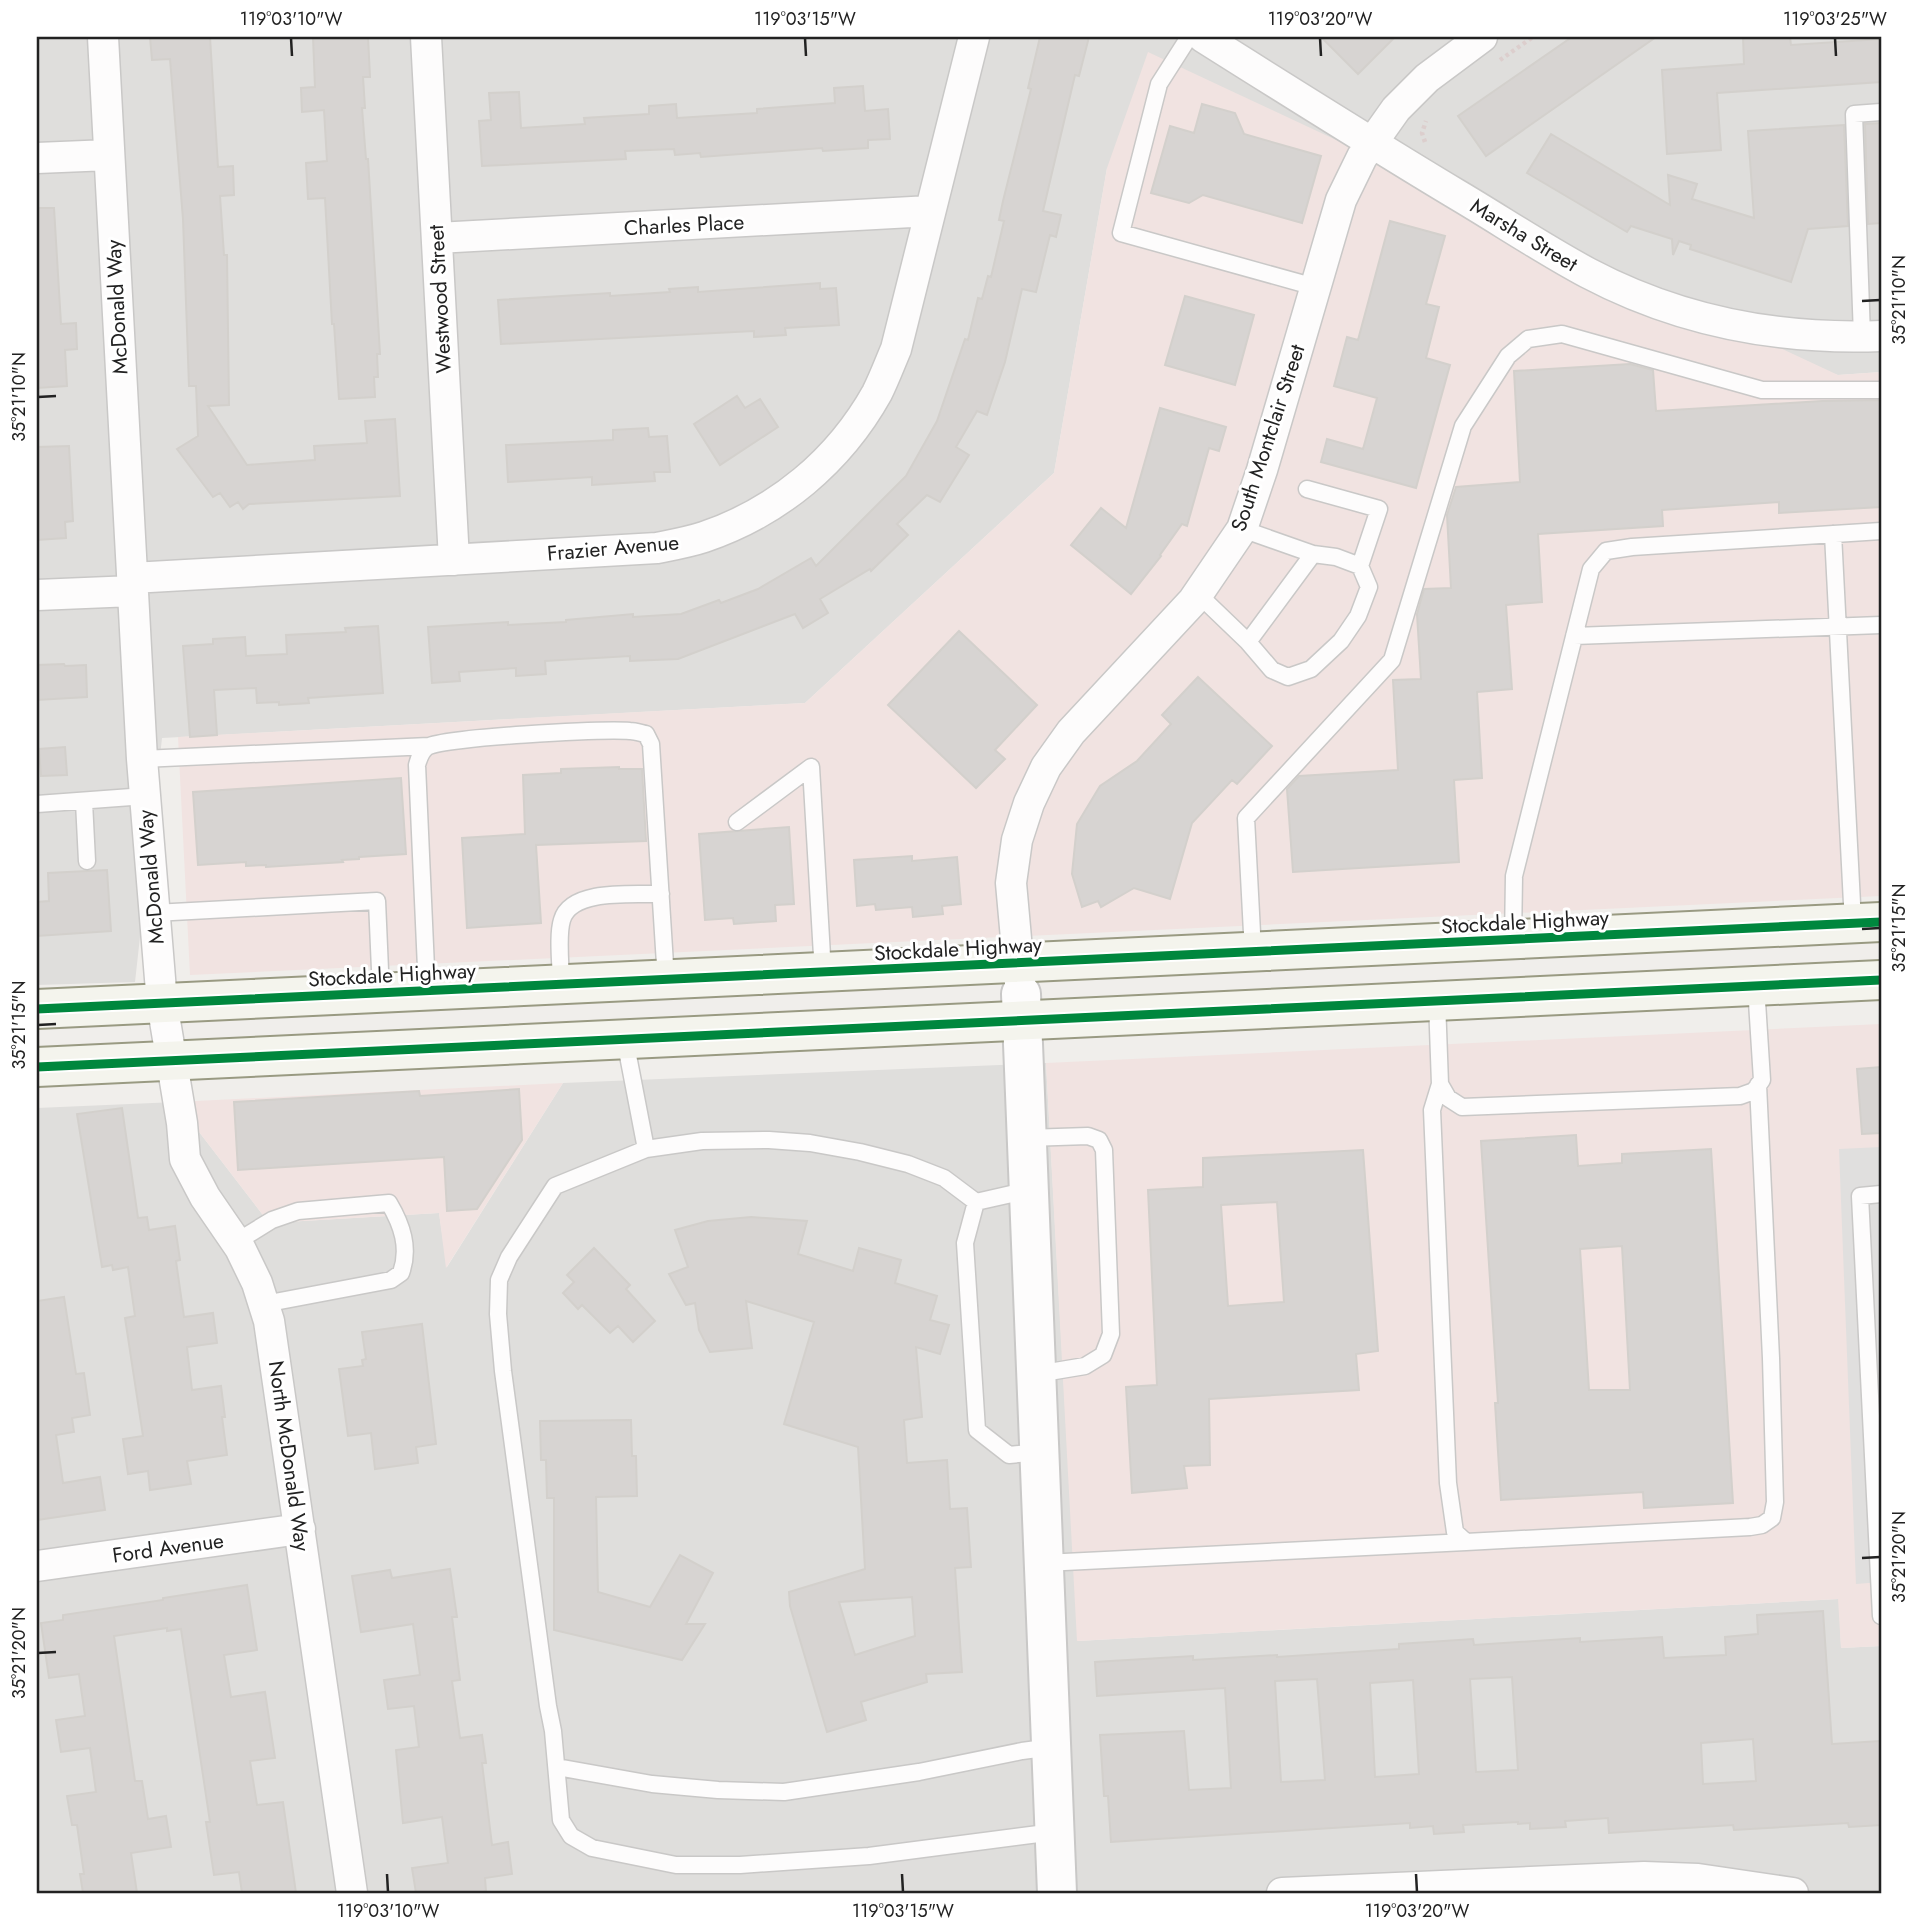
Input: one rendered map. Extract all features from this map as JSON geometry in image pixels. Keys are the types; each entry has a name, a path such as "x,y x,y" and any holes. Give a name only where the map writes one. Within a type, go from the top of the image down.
{"main road":[{"name":"Stockdale Highway","path":"37,1009 166,1034 625,1040 1021,993 1253,952 1867,922"},
{"name":"Stockdale Highway","path":"37,1067 166,1034 381,993 823,973 1021,993 1437,1001 1881,981"}],"street":[{"name":"McDonald Way","path":"103,37 142,759 166,1034"},
{"name":"Westwood Street","path":"426,37 454,560"},
{"name":"Frazier Avenue","path":"37,595 132,584 657,548 703,538 751,518 786,496 822,466 853,431 877,391 896,348 974,37"},
{"name":"Marsha Street","path":"1203,37 1370,143 1588,273 1650,301 1706,319 1763,331 1835,337 1871,336"},
{"name":"South Montclair Street","path":"1021,993 1012,883 1017,840 1029,803 1046,767 1071,732 1198,594 1242,529 1262,470 1341,200 1370,143 1396,109 1427,78 1482,37"},
{"path":"37,158 109,155"},
{"name":"Charles Place","path":"437,238 930,211"},
{"path":"1021,993 1058,1893"},
{"name":"North McDonald Way","path":"166,1034 185,1159 205,1197 236,1242 257,1283 269,1321 352,1893"},
{"name":"Ford Avenue","path":"37,1566 300,1529"},
{"path":"1282,1893 1417,1890 1644,1877 1698,1879 1791,1893"}],"lane":[{"path":"1189,37 1159,84 1121,233 1315,287"},
{"path":"1871,336 1854,114 1881,112"},
{"path":"1253,952 1246,818 1392,660 1463,426 1508,356 1528,339 1562,334 1762,390 1881,390"},
{"path":"1198,594 1248,642 1272,670 1287,677 1311,669 1341,641 1358,616 1369,587 1360,566 1379,509 1307,489"},
{"path":"1242,529 1313,554 1336,557 1360,566"},
{"path":"1513,940 1514,876 1591,569 1606,551 1632,547 1881,531"},
{"path":"1833,534 1838,627 1867,922"},
{"path":"1248,642 1313,554"},
{"path":"1574,636 1881,625"},
{"path":"142,759 429,746 451,741 632,731 646,734 651,744 666,980"},
{"path":"427,991 417,765 422,752 429,746"},
{"path":"737,822 811,767 823,973"},
{"path":"37,804 145,796"},
{"path":"83,802 87,860"},
{"path":"561,985 562,920 568,909 579,901 603,895 661,894"},
{"path":"154,913 377,901 381,993"},
{"path":"1440,1084 1448,1098 1462,1107 1740,1096 1754,1091 1762,1080 1756,986"},
{"path":"1437,1001 1440,1084 1432,1110 1448,1483 1455,1532 1466,1542"},
{"path":"625,1040 646,1149"},
{"path":"1044,1563 1762,1525 1772,1518 1775,1502 1758,1085"},
{"path":"1027,1138 1088,1136 1099,1140 1104,1150 1111,1334 1103,1355 1085,1366 1037,1374"},
{"path":"975,1202 944,1178 908,1164 823,1145 769,1140 702,1141 646,1149 555,1186 515,1248 499,1280 498,1314 503,1371 557,1768 561,1820 571,1836 592,1848 676,1865 740,1866 869,1856 1055,1832"},
{"path":"975,1202 1029,1190"},
{"path":"1881,1194 1860,1196 1876,1416 1881,1616"},
{"path":"975,1202 965,1243 977,1430 1009,1455 1040,1452"},
{"path":"236,1242 272,1220 299,1211 389,1203 398,1218 403,1231 405,1263 401,1273 391,1280 264,1304"},
{"path":"557,1768 652,1784 784,1792 919,1772 1052,1747"}],"path":[{"path":"1497,63 1533,37"},
{"path":"1427,145 1423,139 1424,123 1433,114"}],"shaded area":[{"path":"37,37 1881,37 1881,372 1838,375 1107,168 1054,473 805,703 162,738 135,982 37,985"},
{"path":"1148,52 1838,375 1881,372 1881,896 190,975 178,737 805,703 1054,473 1107,168"},
{"path":"1881,1024 1881,1646 1841,1648 1838,1599 1077,1641 1046,1063"},
{"path":"1046,1063 1078,1641 1839,1599 1841,1648 1881,1646 1881,1893 37,1893 37,1108 176,1102 269,1223 439,1213 447,1267 563,1083"},
{"path":"563,1083 446,1268 439,1213 269,1223 176,1102"},
{"path":"1881,1147 1881,1582 1856,1584 1839,1149"}],"building":[{"path":"150,37 210,37 218,167 233,166 234,195 220,196 224,255 227,255 229,405 208,406 247,465 315,460 314,446 367,443 365,421 395,419 400,496 249,504 243,509 238,502 230,507 220,493 213,497 177,449 198,436 196,386 189,386 183,219 170,59 152,60"},
{"path":"313,37 368,37 370,77 363,77 365,108 362,108 368,159 380,354 377,354 378,377 374,377 375,397 339,399 325,198 308,199 306,163 327,161 324,110 302,112 301,88 315,87"},
{"path":"1040,37 1089,37 1079,76 1075,75 1043,211 1061,215 1056,237 1050,235 1036,292 1022,289 1005,362 987,415 977,411 956,447 969,455 940,502 927,495 897,524 908,535 871,571 870,569 820,599 828,613 803,628 795,614 678,659 630,661 630,656 545,661 546,674 516,676 516,668 459,672 460,681 432,683 428,627 508,622 508,625 566,622 633,614 633,617 681,614 719,600 721,603 758,589 811,558 816,566 906,476 937,421 965,339 968,340 978,298 982,299 988,276 991,277 1004,221 999,220 1031,89 1028,88"},
{"path":"1321,37 1395,37 1358,74"},
{"path":"1572,37 1656,37 1486,156 1458,116"},
{"path":"1743,37 1790,37 1791,45 1881,39 1881,82 1717,93 1721,150 1667,154 1662,70 1744,64"},
{"path":"863,86 865,111 888,109 890,139 868,140 868,148 823,151 822,148 701,157 700,153 675,155 674,149 625,151 626,159 482,166 479,121 491,120 489,93 519,92 521,128 585,124 584,118 649,114 649,106 676,104 677,118 757,113 757,109 835,103 834,88"},
{"path":"1202,104 1235,113 1244,134 1321,156 1302,223 1203,195 1189,203 1151,193 1170,126 1194,133"},
{"path":"1881,123 1881,223 1868,224 1865,124"},
{"path":"1844,125 1848,226 1808,229 1791,282 1690,249 1691,245 1679,241 1673,255 1672,239 1631,226 1627,232 1527,173 1551,134 1670,205 1668,175 1697,184 1692,199 1754,218 1748,131"},
{"path":"37,208 54,208 61,324 76,323 77,349 65,350 67,386 37,388"},
{"path":"1390,221 1445,236 1426,304 1439,307 1426,358 1450,365 1416,488 1321,462 1327,439 1363,449 1377,398 1334,386 1347,337 1358,340"},
{"path":"820,283 820,289 836,288 839,325 785,328 786,335 754,337 754,331 501,344 498,300 610,293 610,296 670,292 669,289 698,287 698,292"},
{"path":"1185,296 1254,315 1235,385 1165,365"},
{"path":"1630,364 1653,370 1656,411 1881,400 1881,507 1779,513 1779,502 1662,510 1663,526 1538,534 1542,602 1506,605 1512,689 1477,692 1482,778 1454,780 1459,862 1293,872 1287,789 1299,776 1398,770 1393,680 1421,679 1417,614 1424,589 1451,588 1447,515 1456,487 1520,482 1514,371"},
{"path":"737,396 745,408 760,399 778,427 720,465 694,424"},
{"path":"1160,408 1226,427 1219,451 1209,448 1187,526 1182,524 1131,594 1071,545 1101,508 1126,528"},
{"path":"648,428 649,437 667,436 670,472 654,472 655,481 592,485 592,477 508,482 506,445 613,440 613,430"},
{"path":"69,446 73,521 65,522 66,538 37,540 37,447"},
{"path":"378,626 383,693 308,698 309,703 279,705 279,702 257,703 256,688 214,690 217,735 190,737 183,646 213,644 213,639 245,637 246,656 287,654 286,635 346,632 345,628"},
{"path":"959,631 1037,705 995,750 1005,759 976,788 888,705"},
{"path":"37,665 86,665 87,697 37,700"},
{"path":"1198,677 1272,746 1237,784 1232,780 1192,823 1170,899 1134,888 1101,907 1098,901 1082,907 1072,874 1077,824 1100,786 1137,761 1171,724 1162,715"},
{"path":"65,747 67,775 41,776 39,749"},
{"path":"561,769 642,769 646,841 536,845 541,923 467,928 462,838 525,834 523,775 561,773"},
{"path":"401,778 406,854 359,857 342,860 343,862 266,867 246,866 246,862 198,865 193,792"},
{"path":"789,827 794,904 775,905 776,921 734,924 733,918 705,920 699,834"},
{"path":"912,856 912,861 957,857 961,904 942,906 943,914 913,917 912,907 876,910 875,904 857,906 854,860"},
{"path":"107,870 111,931 37,936 37,902 49,901 48,873"},
{"path":"1881,1067 1881,1133 1862,1134 1857,1069"},
{"path":"519,1089 522,1140 477,1209 447,1211 444,1157 238,1170 234,1102 419,1091 420,1096"},
{"path":"122,1108 138,1218 147,1217 149,1230 175,1226 180,1260 176,1261 184,1317 213,1313 217,1343 187,1347 192,1390 221,1386 225,1417 222,1417 227,1455 187,1461 191,1484 150,1490 148,1471 128,1474 123,1439 143,1436 125,1318 135,1316 128,1267 113,1270 112,1265 102,1267 77,1114"},
{"path":"1576,1135 1578,1166 1622,1163 1622,1154 1711,1149 1733,1503 1644,1508 1643,1492 1501,1500 1495,1403 1498,1403 1481,1141","holes":["1622,1246 1630,1390 1589,1390 1580,1249"]},
{"path":"1363,1150 1378,1351 1356,1354 1359,1390 1209,1399 1210,1465 1184,1466 1187,1488 1132,1493 1126,1387 1157,1385 1148,1190 1203,1187 1203,1158","holes":["1277,1202 1284,1302 1228,1306 1221,1205"]},
{"path":"751,1217 807,1221 798,1254 853,1271 859,1248 901,1260 895,1283 937,1296 930,1320 949,1325 940,1354 916,1347 922,1417 904,1420 907,1463 947,1460 950,1509 967,1508 971,1567 955,1568 962,1672 926,1674 927,1682 861,1702 866,1720 827,1732 790,1606 789,1592 865,1569 858,1447 784,1424 814,1322 746,1301 752,1348 710,1352 699,1330 695,1303 686,1305 669,1274 688,1267 675,1230 708,1221","holes":["912,1597 915,1636 855,1655 839,1602"]},
{"path":"594,1248 630,1285 626,1289 655,1321 633,1342 618,1326 610,1333 582,1305 578,1309 563,1293 574,1282 567,1275"},
{"path":"64,1297 76,1374 84,1373 90,1415 72,1418 74,1432 56,1435 63,1483 100,1477 105,1510 37,1520 37,1301"},
{"path":"422,1324 436,1444 416,1447 418,1463 375,1469 371,1433 348,1436 339,1369 363,1366 362,1360 366,1359 362,1332"},
{"path":"631,1420 632,1456 636,1456 637,1496 596,1497 598,1592 650,1607 680,1555 713,1573 686,1624 705,1624 682,1660 554,1630 554,1498 547,1498 546,1460 541,1460 540,1421"},
{"path":"450,1569 457,1617 452,1617 460,1680 452,1681 460,1738 482,1735 486,1763 482,1763 492,1845 508,1842 512,1874 485,1878 486,1891 480,1893 416,1893 412,1868 448,1863 442,1817 403,1823 396,1750 419,1747 414,1706 388,1709 384,1680 420,1675 413,1624 361,1632 352,1576 390,1570 392,1578"},
{"path":"247,1585 257,1650 224,1655 231,1697 265,1692 275,1758 250,1761 257,1805 283,1802 296,1893 242,1893 239,1872 214,1875 206,1822 210,1822 181,1629 167,1631 167,1628 114,1636 135,1781 142,1781 148,1819 166,1816 171,1847 131,1853 137,1893 83,1893 80,1874 84,1874 77,1825 72,1825 67,1796 96,1792 90,1748 61,1752 56,1720 85,1716 79,1674 49,1678 41,1623 63,1620 63,1615"},
{"path":"1823,1611 1832,1744 1880,1741 1881,1825 1849,1827 1848,1823 1734,1830 1733,1825 1609,1833 1608,1818 1565,1821 1566,1827 1530,1829 1530,1823 1518,1822 1463,1825 1464,1832 1434,1834 1433,1826 1410,1828 1410,1823 1111,1842 1108,1796 1104,1796 1100,1735 1184,1731 1189,1790 1231,1788 1225,1688 1097,1696 1095,1662 1193,1656 1193,1660 1277,1657 1399,1649 1399,1644 1473,1639 1474,1645 1580,1638 1580,1642 1662,1637 1664,1658 1726,1655 1725,1637 1758,1634 1757,1615","holes":["1512,1677 1518,1770 1476,1772 1470,1679","1317,1679 1325,1780 1281,1782 1275,1681","1413,1680 1419,1774 1375,1777 1370,1683","1753,1739 1756,1781 1703,1784 1701,1743"]}],"cycle path":[{"path":"37,1009 1881,922"},
{"path":"37,1067 1881,980"}]}
